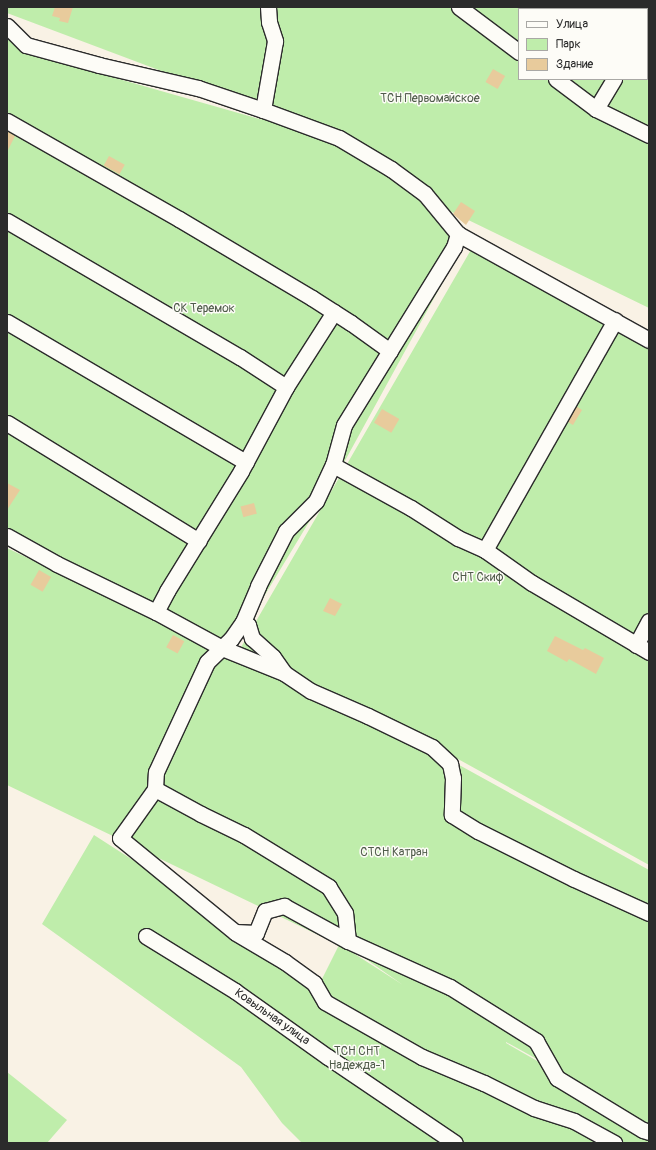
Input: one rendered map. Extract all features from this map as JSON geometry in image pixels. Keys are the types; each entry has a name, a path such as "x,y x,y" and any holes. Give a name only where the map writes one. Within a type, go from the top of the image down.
{"lane":[{"path":"264,110 275,41 269,22 268,7"},
{"path":"459,7 518,51"},
{"path":"7,26 26,45 98,65 198,88 264,110 339,138 391,169 425,194 458,234 649,340"},
{"path":"557,80 596,109 649,135"},
{"path":"596,109 613,80"},
{"path":"7,121 179,219 334,312 390,351"},
{"path":"7,221 240,357 286,387"},
{"path":"458,234 454,247 344,425 333,465 316,501 286,531 258,586 243,622 222,648 207,662 156,772 155,789 120,838 235,932 285,962 314,983 325,1002 415,1053 484,1083 534,1108 574,1121 614,1143"},
{"path":"156,612 167,591 246,462 286,387 334,312"},
{"path":"485,550 615,320"},
{"path":"7,322 246,462"},
{"path":"7,423 113,486 199,541"},
{"path":"333,465 411,508 458,538 485,550 532,583 643,648 649,621"},
{"path":"7,536 57,564 156,612 222,648 284,673 311,691 368,716 432,748 450,764 453,778 452,815 478,831 574,879 649,913"},
{"path":"243,622 248,625 252,638 273,657 284,673"},
{"path":"155,789 244,835 329,887 345,913 348,941"},
{"path":"235,932 256,932 265,911 284,906 348,941 450,987 536,1041 557,1078 649,1132"},
{"name":"Ковыльная улица","path":"146,936 235,991 328,1057 455,1143"}],"green space":[{"name":"СК Теремок","path":"7,7 647,8 518,8 518,80 648,80 649,9 649,308 423,198 462,247 335,479 234,646 7,537 7,34 21,49 45,58 263,120 164,72 7,13"},
{"name":"СНТ Скиф","path":"472,248 649,348 649,865 458,759 240,649"},
{"name":"СТСН Катран","path":"7,548 461,766 649,870 649,1143 302,1143 282,1123 241,1067 42,924 94,835 321,981 339,945 7,785","holes":["347,949 363,957 403,985","506,1043 571,1078 616,1106"]},
{"path":"7,1072 67,1120 47,1143 7,1143"}],"building":[{"path":"55,7 73,7 68,23 59,21 60,18 52,16"},
{"path":"493,69 505,76 498,89 486,82"},
{"path":"7,131 15,136 7,152"},
{"path":"109,156 125,165 119,174 104,166"},
{"path":"461,202 475,211 466,225 453,214"},
{"path":"576,406 582,410 573,425 568,422"},
{"path":"382,409 399,419 391,433 374,423"},
{"path":"7,483 20,490 7,510"},
{"path":"254,503 257,514 243,517 240,507"},
{"path":"39,570 51,577 43,592 30,585"},
{"path":"330,598 342,604 335,616 323,611"},
{"path":"173,635 184,641 178,654 166,647"},
{"path":"555,636 583,650 585,648 604,658 596,674 569,659 567,662 547,651"}],"park label":[{"name":"ТСН Первомайское","path":"430,99"},
{"name":"ТСН СНТ Надежда-1","path":"357,1059"}]}
